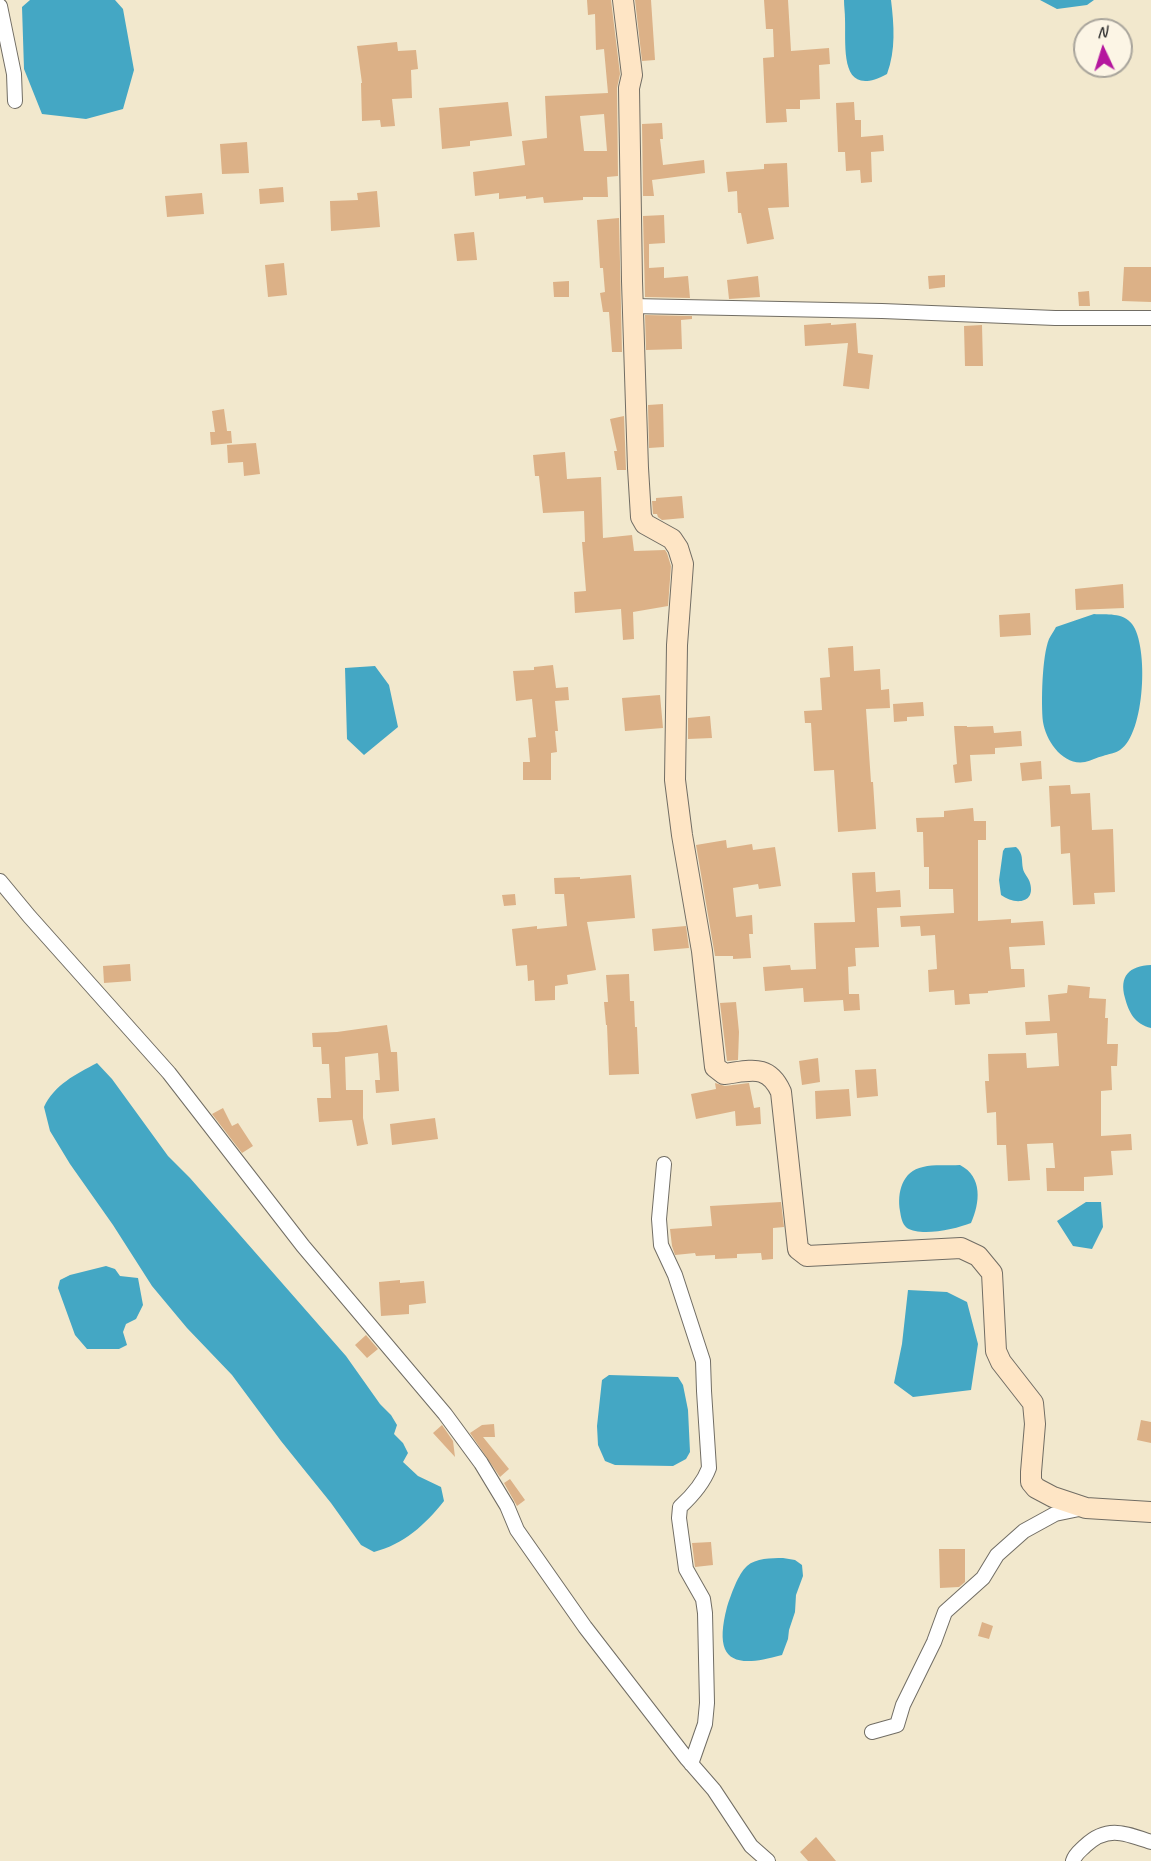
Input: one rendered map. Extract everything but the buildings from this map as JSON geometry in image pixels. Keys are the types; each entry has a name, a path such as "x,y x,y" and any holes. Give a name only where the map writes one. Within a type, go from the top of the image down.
{"main road":[{"path":"623,0 632,75 629,88 632,306 641,517 645,524 672,539 678,548 683,564 677,645 675,780 702,951 715,1068 724,1074 758,1070 770,1075 781,1092 798,1249 807,1256 961,1248 978,1256 992,1273 996,1351 1001,1362 1033,1403 1035,1424 1031,1482 1042,1493 1086,1508 1151,1512"}],"street":[{"path":"0,6 14,74 15,101"},
{"path":"632,306 882,311 1055,318 1151,318"},
{"path":"0,881 169,1073 303,1245 445,1414 481,1463 507,1506 517,1530 585,1627 714,1790 751,1846 768,1861"},
{"path":"664,1164 659,1219 661,1245 675,1275 704,1361 709,1468 705,1478 691,1497 680,1507 679,1518 686,1569 703,1599 705,1613 707,1703 705,1724 692,1764"},
{"path":"872,1732 897,1725 903,1705 934,1642 945,1612 983,1578 997,1555 1024,1531 1055,1514 1086,1508"},
{"path":"1073,1861 1089,1842 1106,1832 1130,1834 1151,1842"}],"water":[{"path":"30,0 115,0 123,9 134,70 123,109 86,119 42,114 24,69 22,7"},
{"path":"844,0 891,0 893,47 887,74 871,80 860,80 853,76 846,56"},
{"path":"1040,0 1094,0 1087,5 1057,9"},
{"path":"1094,614 1119,616 1132,624 1141,651 1142,689 1135,727 1120,750 1077,762 1057,751 1045,729 1042,703 1043,668 1049,639 1056,627"},
{"path":"375,666 389,685 398,727 364,755 347,739 345,668"},
{"path":"1016,847 1021,855 1024,873 1031,890 1030,895 1023,901 1012,900 1001,895 999,880 1003,851 1005,848"},
{"path":"1151,965 1151,1028 1137,1021 1131,1013 1123,984 1132,970"},
{"path":"97,1063 112,1079 168,1156 190,1178 346,1356 397,1425 394,1434 403,1443 408,1453 403,1462 418,1476 441,1487 444,1501 421,1526 404,1539 374,1552 361,1545 232,1375 187,1328 152,1286 70,1164 50,1131 44,1107 60,1086"},
{"path":"960,1165 973,1176 978,1191 971,1223 948,1230 929,1232 913,1231 907,1228 902,1220 899,1197 902,1184 910,1173 923,1167"},
{"path":"1086,1202 1101,1202 1103,1227 1092,1249 1073,1246 1057,1221"},
{"path":"106,1266 115,1269 120,1276 138,1278 143,1305 136,1319 126,1324 123,1332 127,1345 119,1349 87,1349 75,1335 58,1288 60,1280 70,1275"},
{"path":"908,1290 947,1292 967,1302 978,1344 971,1390 913,1397 894,1383 902,1344"},
{"path":"609,1375 678,1377 683,1385 688,1410 690,1452 686,1459 673,1466 615,1465 605,1461 598,1445 597,1426 602,1380"},
{"path":"783,1558 795,1560 802,1565 803,1576 796,1595 795,1612 782,1655 751,1661 739,1660 725,1650 723,1639 727,1607 738,1579 747,1566 755,1561"}]}
